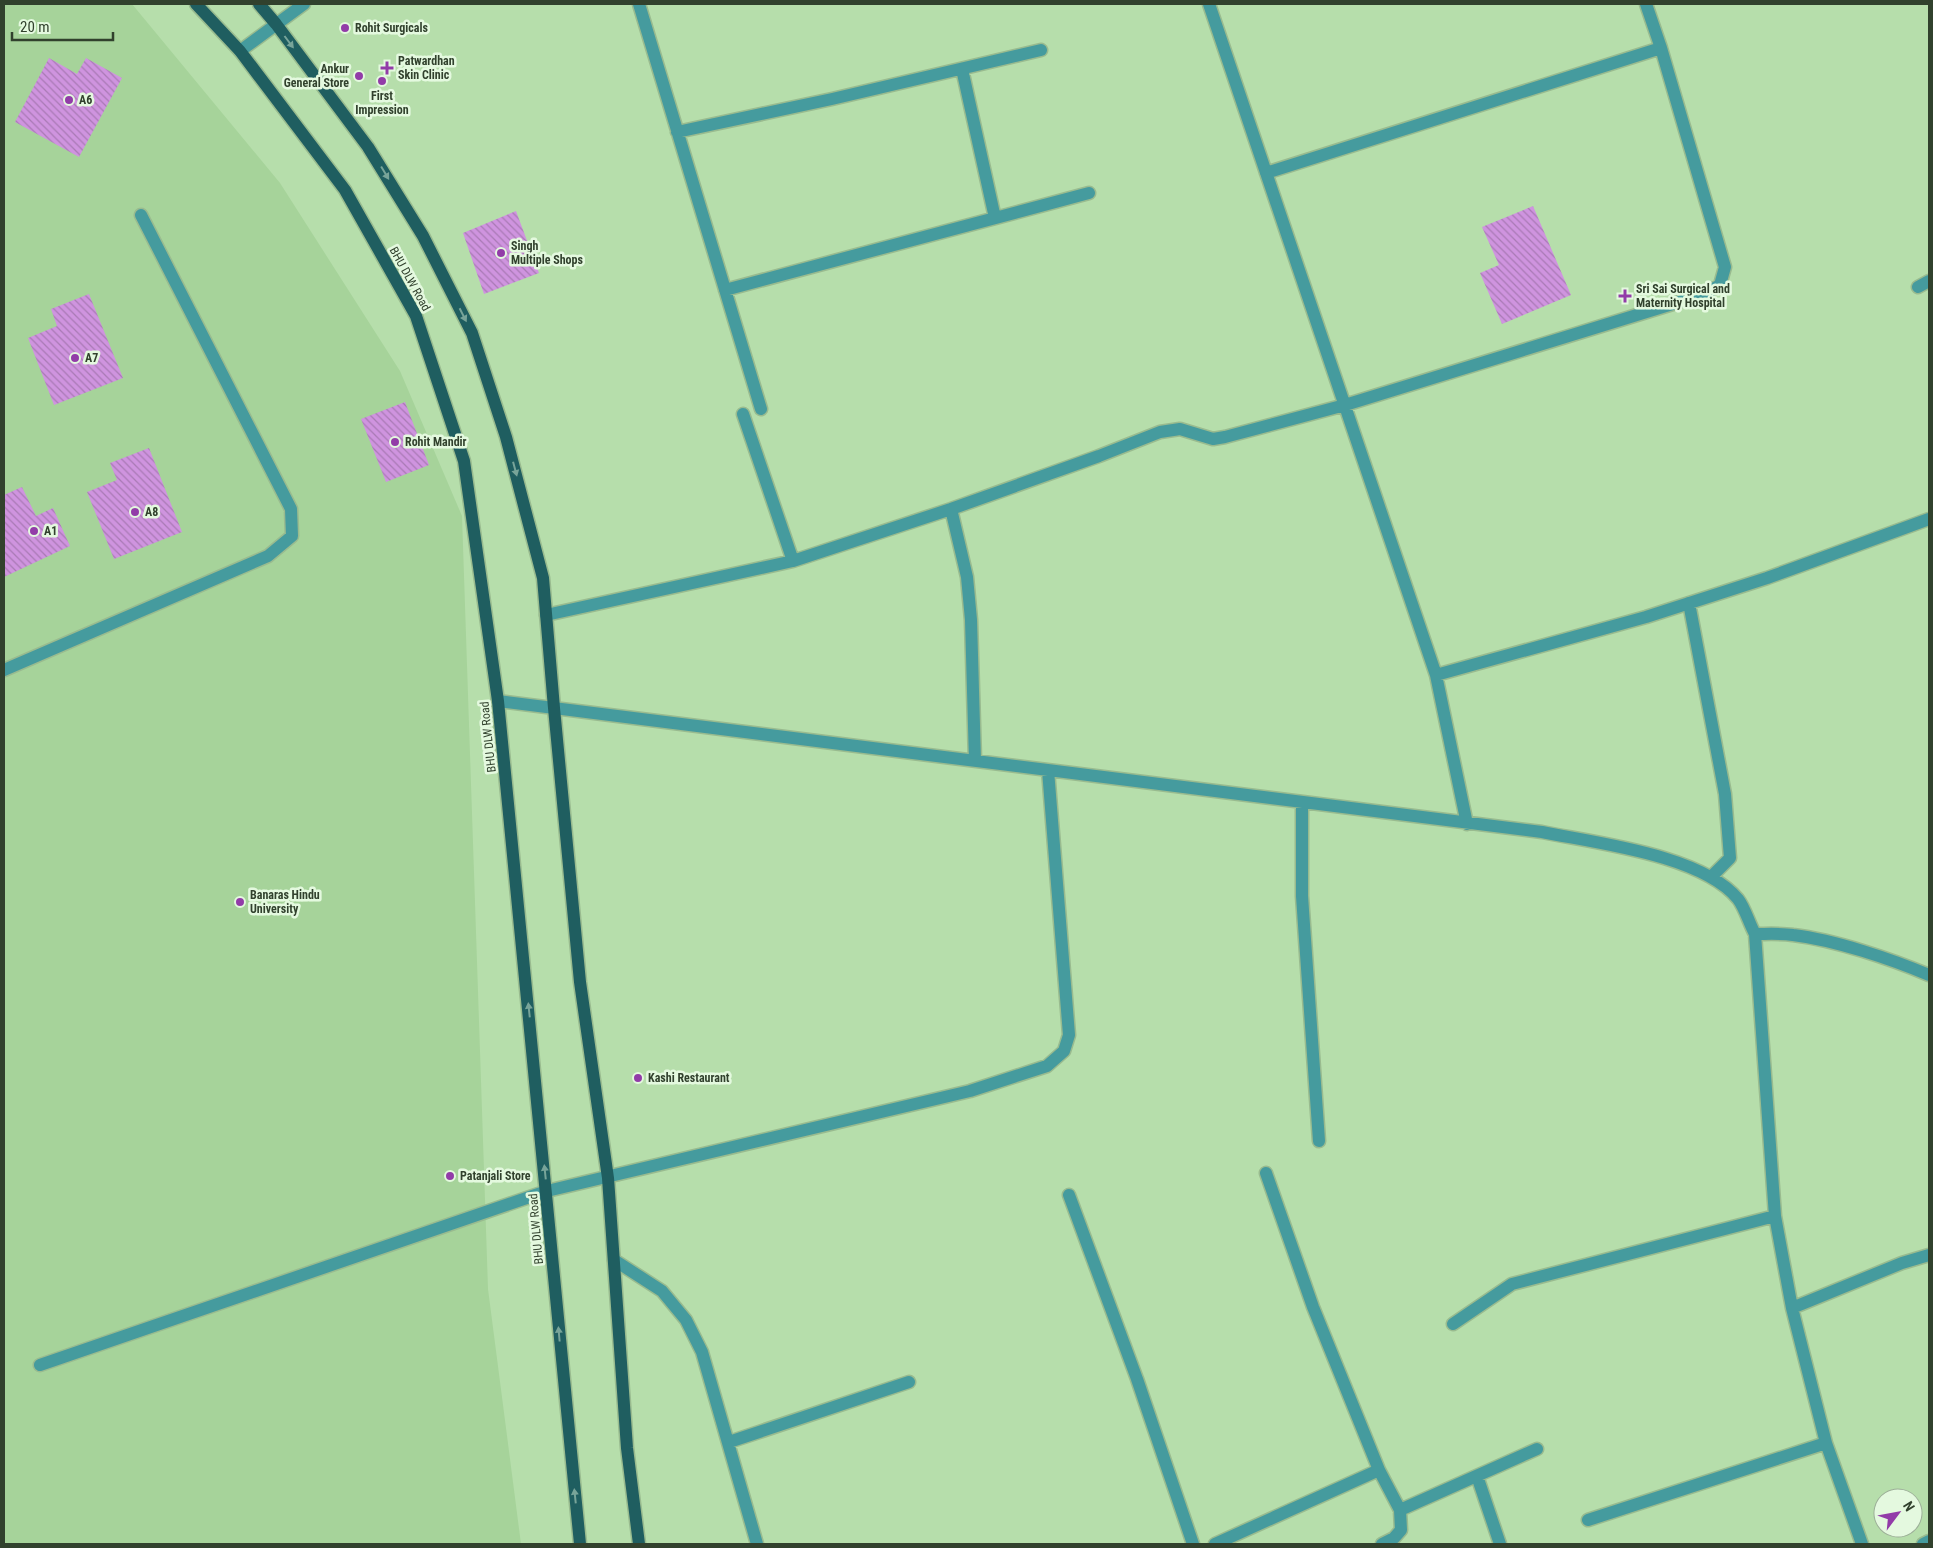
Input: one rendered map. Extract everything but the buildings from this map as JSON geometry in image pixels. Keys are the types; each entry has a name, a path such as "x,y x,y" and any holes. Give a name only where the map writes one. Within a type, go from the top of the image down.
{"main road":[{"name":"BHU DLW Road","path":"196,4 240,51 345,190 416,316 464,461 498,701 580,1544"},
{"path":"258,4 276,24 368,147 423,236 472,333 506,437 543,578 580,982 608,1178 627,1448 639,1544"}],"street":[{"path":"240,51 304,4"},
{"path":"639,4 761,409"},
{"path":"1208,4 1436,674 1467,824"},
{"path":"546,615 793,561 951,509 1160,432 1180,429 1212,438 1225,437 1345,406 1705,294 1720,285 1725,267 1661,48 1646,4"},
{"path":"1266,173 1661,48"},
{"path":"677,132 832,99 1041,50"},
{"path":"962,69 995,218"},
{"path":"725,290 1089,193"},
{"path":"4,670 268,556 292,536 291,509 142,215"},
{"path":"743,414 793,561"},
{"path":"951,509 967,577 971,620 975,762"},
{"path":"1436,674 1646,617 1767,578 1929,518"},
{"path":"1689,603 1725,794 1730,858 1711,877"},
{"path":"498,701 1542,832 1666,858 1711,877 1738,900 1755,934 1776,1216 1792,1308 1826,1443 1862,1544"},
{"path":"40,1366 547,1191 970,1091 1046,1066 1064,1051 1069,1035 1048,770"},
{"path":"1302,802 1302,896 1319,1141"},
{"path":"1755,934 1793,935 1833,943 1905,965 1929,975"},
{"path":"1266,1173 1313,1307 1379,1470 1400,1510 1401,1530 1394,1538 1382,1544"},
{"path":"1069,1195 1137,1379 1193,1544"},
{"path":"1453,1324 1512,1284 1776,1216"},
{"path":"1792,1308 1902,1263 1929,1255"},
{"path":"614,1260 662,1291 686,1320 702,1352 758,1544"},
{"path":"728,1442 909,1382"},
{"path":"1588,1520 1826,1443"},
{"path":"1400,1510 1537,1449"},
{"path":"1216,1544 1379,1470"},
{"path":"1477,1476 1500,1544"},
{"path":"1923,1544 1929,1542"}],"shaded area":[{"name":"Banaras Hindu University","path":"4,4 132,4 280,183 400,371 462,516 488,1289 521,1544 4,1544"}],"place":[{"name":"Rohit Surgicals","path":"345,28"},
{"name":"Patwardhan Skin Clinic","path":"387,68"},
{"name":"Ankur General Store","path":"359,76"},
{"name":"First Impression","path":"382,81"},
{"name":"A6","path":"69,100"},
{"name":"Singh Multiple Shops","path":"501,253"},
{"name":"Sri Sai Surgical and Maternity Hospital","path":"1625,296"},
{"name":"A7","path":"75,358"},
{"name":"Rohit Mandir","path":"395,442"},
{"name":"A8","path":"135,512"},
{"name":"A1","path":"34,531"},
{"name":"Banaras Hindu University","path":"240,902"},
{"name":"Kashi Restaurant","path":"638,1078"},
{"name":"Patanjali Store","path":"450,1176"}]}
